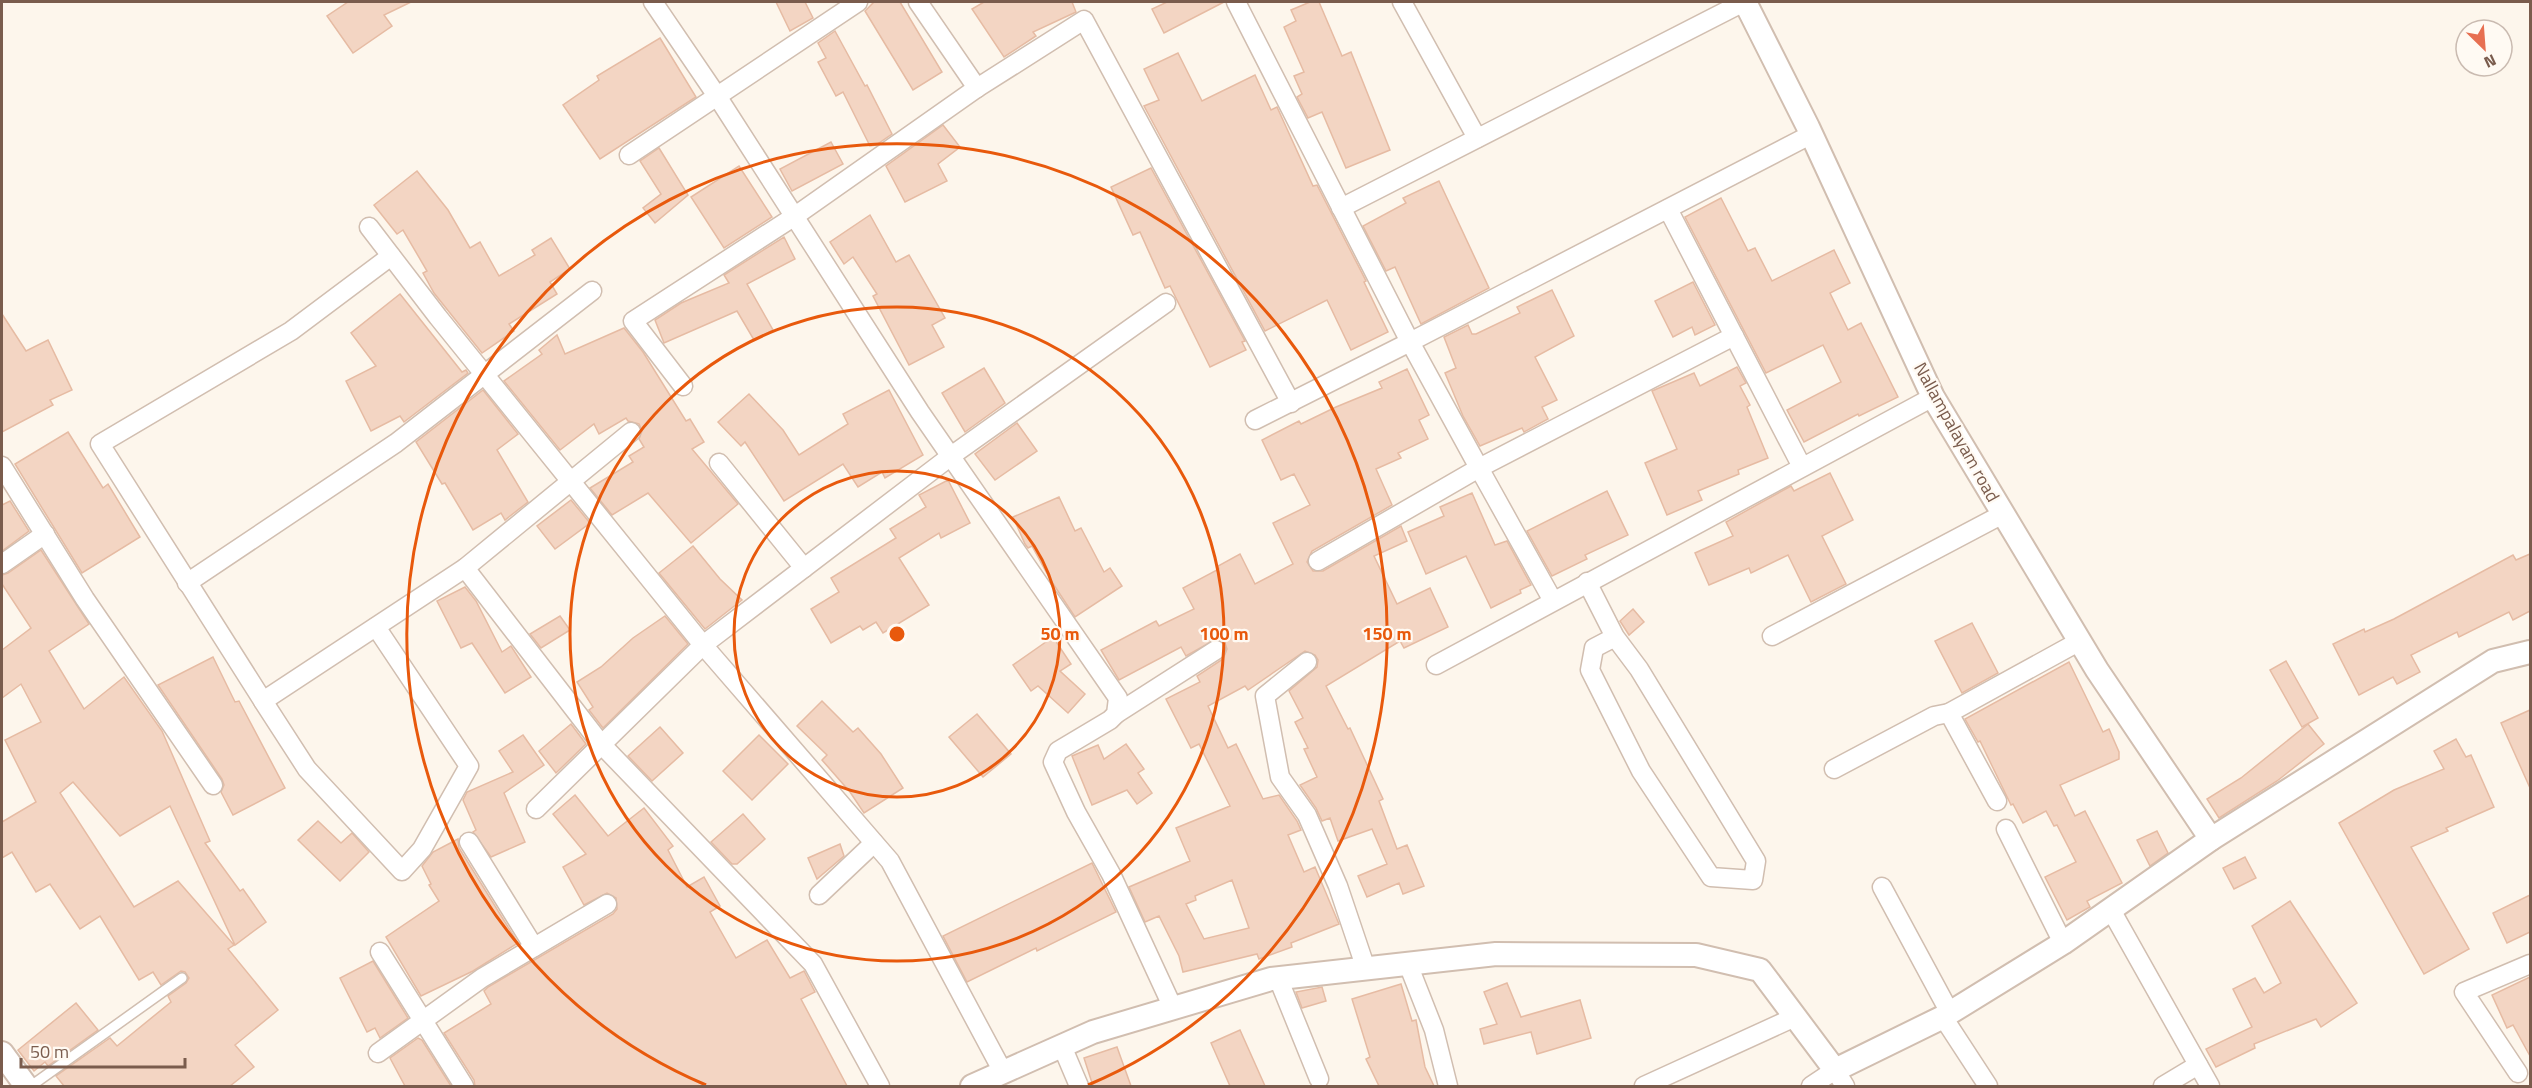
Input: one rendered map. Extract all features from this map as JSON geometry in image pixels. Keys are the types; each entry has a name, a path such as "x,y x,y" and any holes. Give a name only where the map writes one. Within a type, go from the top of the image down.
{"street":[{"path":"653,2 717,96 914,403 1118,698 1116,714"},
{"path":"629,155 858,2"},
{"path":"918,2 977,88"},
{"path":"1236,2 1410,342 1553,601"},
{"path":"1402,2 1477,138"},
{"path":"1341,208 1744,2"},
{"name":"Nallampalayam road","path":"1744,2 1812,134 1933,397 2080,641 2211,839"},
{"path":"683,387 633,321 795,216 977,88 1084,20 1292,403"},
{"path":"1255,420 1812,134"},
{"path":"1668,208 1802,467"},
{"path":"369,227 485,376 703,645 890,861 1003,1072"},
{"path":"376,627 469,766 422,849 402,871 307,769 100,444 291,331 391,256"},
{"path":"187,582 396,443 592,291"},
{"path":"536,809 703,645 951,456 1166,303"},
{"path":"1317,561 1479,468 1734,336"},
{"path":"1436,665 1933,397"},
{"path":"263,701 465,568 631,432"},
{"path":"719,463 804,568"},
{"path":"2,466 85,598 213,786"},
{"path":"1772,636 2003,514"},
{"path":"2,564 45,534"},
{"path":"465,568 602,744 813,964 880,1086"},
{"path":"1587,582 1615,637 1639,669 1756,861 1753,880 1711,877 1641,771 1590,670 1594,648 1615,637"},
{"path":"1834,769 1934,716 1949,713 2080,641"},
{"path":"1173,1008 1111,874 1076,812 1053,762 1058,751 1110,720 1216,650"},
{"path":"1811,1086 1840,1078 2063,944 2211,839 2493,661 2530,652"},
{"path":"1307,662 1265,696 1267,714 1280,777 1307,815 1338,886 1366,969"},
{"path":"1949,713 1997,801"},
{"path":"2006,829 2063,944"},
{"path":"469,842 534,947"},
{"path":"819,895 874,843"},
{"path":"1882,887 1947,1015 1988,1086"},
{"path":"378,1053 482,978 607,904"},
{"path":"2111,910 2210,1086"},
{"path":"380,952 464,1086"},
{"path":"972,1086 1093,1032 1278,978 1496,954 1696,955 1760,970 1840,1078"},
{"path":"1408,964 1434,1030 1448,1086"},
{"path":"2518,1073 2464,992 2530,964"},
{"path":"1278,978 1319,1079"},
{"path":"1644,1086 1795,1017"},
{"path":"1062,1046 1079,1086"},
{"path":"2,1053 28,1086"},
{"path":"2163,1086 2198,1065"}],"lane":[{"path":"28,1086 182,978"}],"building":[{"path":"348,2 411,2 384,15 392,26 353,53 327,16"},
{"path":"776,2 805,2 813,18 790,31"},
{"path":"874,2 900,2 942,72 913,90 865,11"},
{"path":"984,2 1072,2 1076,12 1033,32 1036,36 1004,57 972,9"},
{"path":"1167,2 1224,2 1164,33 1152,9"},
{"path":"1310,2 1319,2 1342,56 1351,52 1390,150 1346,168 1322,112 1308,118 1297,97 1302,94 1294,76 1304,72 1284,27 1296,21 1291,10"},
{"path":"835,31 865,86 867,85 892,134 876,145 870,146 843,92 836,96 818,62 826,58 818,43"},
{"path":"660,38 696,97 600,159 563,105 599,80 597,76"},
{"path":"1178,53 1202,101 1255,75 1271,110 1277,107 1313,186 1317,185 1366,281 1364,282 1388,332 1351,350 1327,300 1265,331 1144,106 1159,100 1144,69"},
{"path":"943,125 960,147 938,164 947,181 905,202 886,166"},
{"path":"831,142 843,164 792,191 780,169"},
{"path":"659,148 688,195 655,223 643,208 661,194 640,161"},
{"path":"739,166 772,217 724,248 691,197"},
{"path":"1151,168 1245,341 1242,342 1246,350 1210,367 1170,286 1165,288 1140,232 1133,235 1111,187"},
{"path":"417,171 448,210 470,248 480,242 499,276 535,255 532,250 551,238 570,269 550,282 557,294 509,324 514,331 482,353 434,293 423,273 427,271 403,230 397,234 374,205"},
{"path":"1439,181 1489,288 1421,324 1395,267 1386,271 1363,226 1406,203 1403,198"},
{"path":"1721,198 1748,251 1755,248 1772,281 1834,250 1850,283 1830,293 1848,330 1861,323 1898,397 1859,416 1858,414 1804,442 1787,410 1841,382 1823,345 1766,373 1685,217"},
{"path":"870,215 896,262 909,255 945,318 932,325 944,347 909,365 873,296 877,294 853,257 844,264 830,242"},
{"path":"784,237 795,259 747,284 773,330 754,340 737,311 664,343 655,320 681,303 729,283 724,275"},
{"path":"1693,282 1715,325 1695,335 1692,327 1673,337 1655,301"},
{"path":"1552,290 1574,336 1535,357 1557,400 1542,407 1548,419 1524,432 1522,428 1480,446 1463,416 1445,373 1456,368 1444,337 1468,325 1472,334 1476,334 1520,313 1517,307"},
{"path":"400,294 462,372 466,370 468,373 404,422 400,416 371,431 346,381 376,366 351,333"},
{"path":"2,314 26,351 48,340 72,390 50,400 53,405 2,432"},
{"path":"624,328 643,352 686,421 690,419 704,442 692,449 738,504 691,543 648,493 612,515 590,488 633,462 629,456 644,447 639,439 642,431 639,424 628,421 626,418 599,434 594,424 560,450 504,381 542,354 539,350 557,335 565,354"},
{"path":"1737,367 1746,383 1740,386 1750,405 1747,407 1768,458 1738,470 1739,474 1698,491 1702,500 1667,515 1645,463 1677,449 1652,391 1694,373 1700,386"},
{"path":"984,368 1005,403 965,432 942,393"},
{"path":"1407,369 1429,415 1419,420 1428,439 1398,453 1401,458 1376,469 1392,505 1312,551 1307,562 1313,571 1323,571 1401,526 1407,541 1374,556 1397,604 1430,588 1448,627 1404,648 1400,641 1326,686 1348,729 1350,728 1383,799 1379,801 1397,849 1407,845 1424,886 1403,894 1399,883 1367,897 1358,876 1387,864 1372,829 1338,841 1330,818 1322,821 1300,785 1317,777 1304,749 1308,748 1295,722 1303,718 1289,691 1317,667 1318,660 1315,655 1305,651 1248,690 1245,686 1208,706 1228,748 1236,744 1263,799 1279,795 1297,821 1301,830 1288,835 1304,872 1315,867 1339,924 1291,943 1292,947 1259,959 1257,954 1183,972 1179,956 1159,916 1145,922 1129,887 1190,861 1176,828 1230,806 1199,744 1191,748 1166,699 1200,682 1197,676 1223,659 1227,649 1225,643 1216,639 1186,656 1181,647 1119,680 1101,650 1156,621 1159,626 1194,609 1183,588 1219,569 1218,566 1240,554 1255,584 1293,564 1273,523 1310,505 1294,474 1281,480 1262,440 1299,421 1301,424 1382,388 1379,382","holes":["1232,880 1249,928 1204,939 1186,904 1196,900 1195,896"]},
{"path":"483,390 518,434 497,450 528,502 505,520 501,513 473,530 445,483 442,484 416,442"},
{"path":"889,390 923,455 885,478 882,472 858,487 843,464 784,501 745,442 741,446 718,422 749,394 783,430 799,455 848,424 843,414"},
{"path":"1017,423 1037,451 995,480 975,454"},
{"path":"68,432 103,488 108,484 140,537 82,573 15,464"},
{"path":"1830,473 1853,520 1822,536 1846,584 1811,602 1788,555 1751,573 1749,568 1709,585 1695,553 1733,536 1726,522 1791,486 1794,491"},
{"path":"948,480 970,523 941,538 939,533 899,558 929,605 883,633 876,622 863,630 860,626 831,643 811,609 839,592 831,578 896,538 890,529 926,507 919,495"},
{"path":"1607,491 1628,535 1585,555 1587,559 1552,576 1527,531"},
{"path":"1472,493 1495,545 1507,541 1531,585 1520,590 1521,593 1491,608 1466,556 1426,574 1408,532 1444,516 1440,507"},
{"path":"1059,497 1075,531 1081,528 1104,572 1110,568 1122,586 1075,617 1032,546 1028,548 1025,544 1013,517"},
{"path":"571,500 590,523 555,549 537,526"},
{"path":"10,501 29,531 2,551 2,505"},
{"path":"693,546 720,579 742,600 705,629 659,573"},
{"path":"41,550 89,624 49,651 84,709 124,677 162,731 210,841 205,843 240,891 243,889 266,922 235,945 170,806 120,836 73,782 60,793 134,907 178,881 234,945 228,949 278,1010 235,1045 254,1067 230,1086 64,1086 56,1076 110,1038 117,1046 171,1002 168,996 186,983 189,978 185,972 181,971 161,985 153,972 139,980 100,916 80,929 50,884 36,892 12,852 2,858 2,822 36,802 5,740 41,722 21,684 2,698 2,650 31,628 2,584 2,575"},
{"path":"2530,554 2530,611 2513,620 2509,612 2459,637 2457,632 2411,655 2420,672 2397,684 2393,677 2359,695 2333,644 2364,629 2365,632 2394,619 2513,555 2516,560"},
{"path":"465,587 476,601 502,652 511,646 531,677 505,693 472,643 461,648 437,601"},
{"path":"1633,609 1644,622 1629,635 1620,621"},
{"path":"560,616 570,630 541,648 530,634"},
{"path":"665,616 688,644 603,728 589,710 593,707 577,682 601,667 633,638"},
{"path":"1972,623 1998,673 1962,693 1935,641"},
{"path":"1053,637 1071,664 1060,671 1085,694 1068,713 1038,686 1031,691 1013,665"},
{"path":"213,657 235,702 239,701 285,788 233,815 221,792 224,785 222,779 158,685"},
{"path":"2286,661 2318,718 2302,727 2270,670"},
{"path":"2069,662 2103,732 2109,729 2119,752 2119,759 2060,785 2075,816 2085,811 2122,883 2087,901 2090,907 2067,920 2045,877 2076,862 2057,825 2054,826 2046,811 2023,823 2013,804 2011,805 1980,741 1978,742 1965,719"},
{"path":"822,701 853,732 858,728 881,754 903,788 864,813 850,792 822,760 827,755 797,726"},
{"path":"2530,710 2530,788 2501,723"},
{"path":"977,714 1011,754 983,777 949,737"},
{"path":"571,724 586,744 556,773 539,751"},
{"path":"2308,724 2324,744 2277,781 2219,818 2207,799 2241,778"},
{"path":"660,727 683,753 652,781 628,756"},
{"path":"523,735 544,765 504,793 525,842 491,857 473,832 476,830 463,800 467,792 513,772 499,751"},
{"path":"759,735 788,764 752,800 723,771"},
{"path":"2456,739 2466,757 2471,755 2494,807 2446,828 2448,831 2411,847 2469,949 2424,974 2339,823 2394,790 2444,769 2434,751"},
{"path":"1126,744 1144,769 1138,773 1152,793 1137,804 1127,790 1092,805 1072,756 1098,745 1104,759"},
{"path":"575,795 608,836 644,808 673,846 668,850 687,887 704,877 720,906 710,912 736,958 767,940 790,978 804,971 815,992 801,999 847,1086 475,1086 474,1080 444,1033 491,1004 484,991 488,987 613,914 617,909 616,898 607,893 584,905 563,867 586,854 553,814"},
{"path":"743,814 765,839 737,864 732,864 711,842"},
{"path":"318,821 341,843 352,833 369,852 340,881 298,840"},
{"path":"2157,831 2168,853 2150,866 2137,840"},
{"path":"458,839 459,848 518,943 473,971 421,996 386,937 439,901 429,885 431,884 422,866 433,852"},
{"path":"840,844 844,856 817,879 808,858"},
{"path":"2245,857 2256,878 2234,889 2223,868"},
{"path":"1092,863 1116,912 967,982 943,936"},
{"path":"2530,895 2530,932 2507,943 2493,913"},
{"path":"2290,901 2357,1003 2321,1027 2316,1019 2254,1044 2255,1048 2216,1067 2206,1049 2252,1027 2233,989 2255,978 2264,993 2281,983 2252,926"},
{"path":"373,961 408,1018 380,1038 375,1028 367,1032 340,978"},
{"path":"2530,977 2530,1056 2513,1025 2507,1028 2492,995"},
{"path":"1507,983 1521,1017 1580,1000 1591,1038 1537,1054 1531,1032 1484,1044 1480,1029 1497,1024 1484,992"},
{"path":"1401,984 1412,1021 1416,1020 1425,1067 1434,1086 1379,1086 1366,1059 1370,1057 1352,999"},
{"path":"1322,987 1326,1001 1302,1008 1296,992"},
{"path":"76,1003 98,1030 48,1066 45,1062 34,1071 18,1050"},
{"path":"1240,1030 1265,1086 1230,1086 1211,1043"},
{"path":"418,1038 422,1040 451,1086 405,1086 390,1058"},
{"path":"1117,1047 1131,1086 1093,1086 1084,1058"}]}
